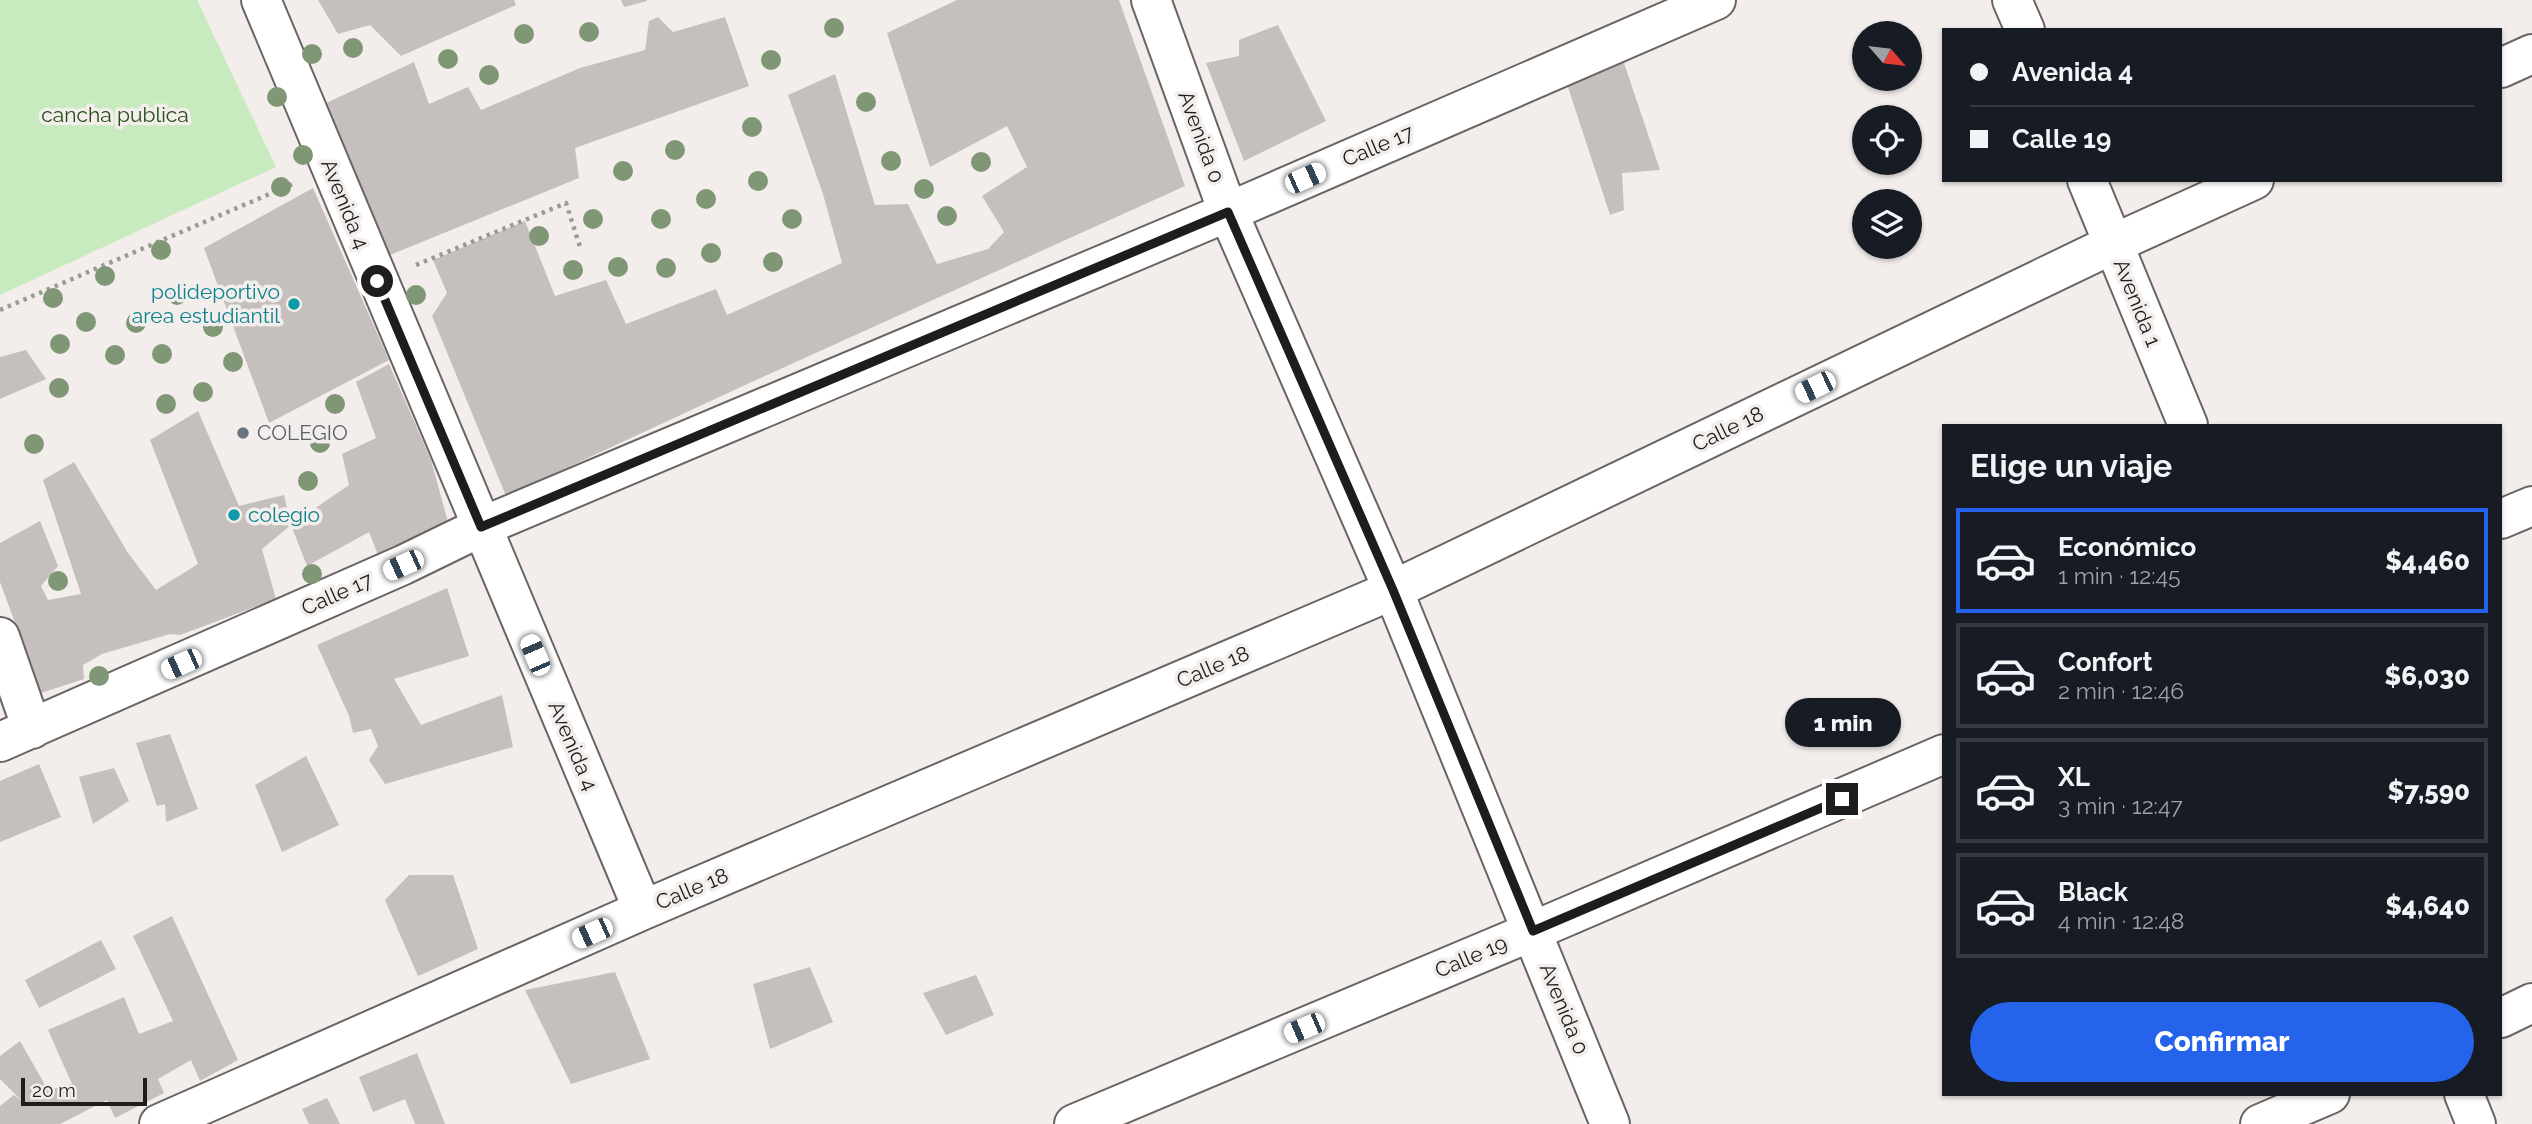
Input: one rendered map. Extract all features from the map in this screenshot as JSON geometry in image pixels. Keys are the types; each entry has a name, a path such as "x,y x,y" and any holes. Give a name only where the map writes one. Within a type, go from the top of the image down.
{"street":[{"name":"Avenida 4","path":"261,0 643,910"},
{"name":"Avenida 0","path":"1151,0 1228,212 1393,590 1611,1124"},
{"name":"Calle 17","path":"16,736 391,570 481,527 1228,212 1716,0"},
{"path":"2012,0 2024,28"},
{"path":"2502,68 2532,54"},
{"name":"Avenida 1","path":"2088,182 2188,424"},
{"name":"Calle 18","path":"159,1124 643,910 1393,590 2113,244 2250,182"},
{"path":"2502,519 2532,506"},
{"path":"0,637 16,736"},
{"name":"Calle 19","path":"1074,1124 1942,755"},
{"path":"2502,1018 2532,1003"},
{"path":"2260,1124 2325,1096"},
{"path":"2465,1096 2476,1124"}],"path":[{"path":"0,310 331,168"},
{"path":"377,281 566,203 581,250"}],"green space":[{"name":"cancha publica","path":"0,0 197,0 276,167 0,295"}],"building":[{"path":"318,0 514,0 516,5 401,56 370,25 338,34"},
{"path":"621,0 647,0 647,1 624,7"},
{"path":"957,0 1119,0 1185,186 506,496 432,316 447,293 433,260 525,221 555,296 606,280 626,324 716,289 727,315 842,263 823,194 788,95 835,74 875,205 908,204 937,264 988,249 1004,232 982,196 1027,167 1007,126 930,167 887,33"},
{"path":"658,17 673,32 725,17 749,86 575,148 579,178 390,255 345,170 322,105 414,62 429,104 468,87 481,110 580,68 645,50 649,21"},
{"path":"1278,25 1326,121 1244,161 1206,63 1239,56 1239,40"},
{"path":"1620,51 1660,170 1622,173 1624,210 1610,215 1563,72"},
{"name":"polideportivo area estudiantil","path":"313,188 389,360 269,423 204,248"},
{"path":"26,350 46,379 0,399 0,357"},
{"name":"colegio","path":"389,364 431,460 448,522 380,560 369,532 307,566 291,525 349,485 342,454 376,438 356,382"},
{"path":"198,411 239,506 284,495 291,525 262,549 276,599 180,635 170,634 102,654 83,665 84,679 41,693 0,582 0,543 40,521 58,566 41,586 48,600 81,594 43,480 74,462 128,553 156,590 198,564 150,440"},
{"path":"447,588 469,656 394,679 421,725 502,695 513,747 385,784 369,760 378,746 371,729 353,733 349,716 317,645"},
{"path":"170,734 198,809 166,822 165,804 157,806 136,743"},
{"path":"306,756 339,825 282,852 255,785"},
{"path":"39,764 61,817 0,842 0,781"},
{"path":"114,768 129,801 93,824 79,777"},
{"path":"409,875 453,875 478,949 418,976 385,900"},
{"path":"172,916 238,1060 200,1081 191,1060 158,1079 164,1093 115,1118 107,1100 60,1124 0,1124 0,1106 14,1095 22,1101 0,1079 0,1056 20,1041 48,1090 72,1084 48,1030 124,997 139,1034 173,1021 133,936"},
{"path":"101,940 116,969 39,1008 25,980"},
{"path":"810,967 833,1022 770,1049 753,984"},
{"path":"615,972 650,1059 571,1084 525,990"},
{"path":"976,975 994,1015 946,1035 923,993"},
{"path":"417,1053 445,1124 415,1124 405,1099 373,1112 359,1077"},
{"path":"327,1098 340,1124 309,1124 302,1109"}],"place":[{"name":"polideportivo area estudiantil","path":"294,304"},
{"name":"COLEGIO","path":"243,433"},
{"name":"colegio","path":"234,515"}],"route":[{"path":"377,281 481,527 1228,212 1393,590 1533,931 1842,799"}]}
